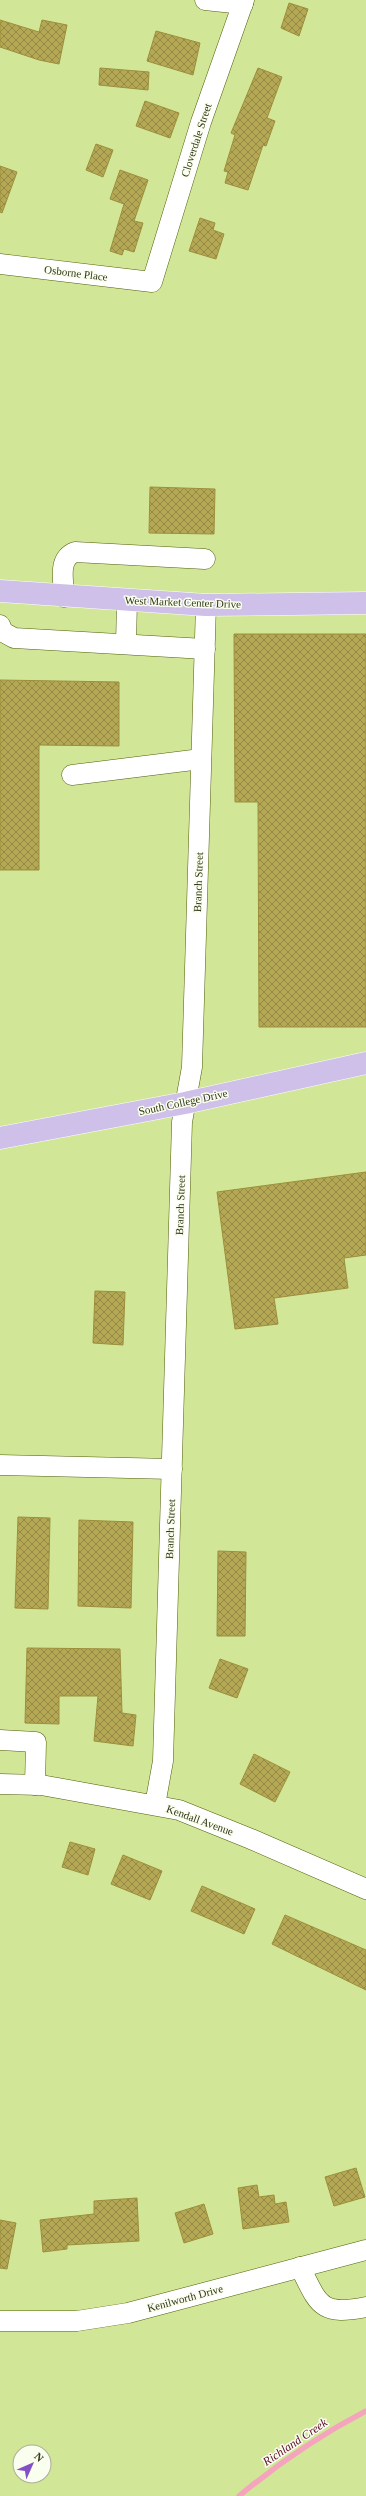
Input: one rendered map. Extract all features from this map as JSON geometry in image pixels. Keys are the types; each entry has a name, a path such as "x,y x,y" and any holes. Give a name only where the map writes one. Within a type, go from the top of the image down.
{"main road":[{"name":"West Market Center Drive","path":"0,592 206,605 366,603"},
{"name":"South College Drive","path":"0,1138 185,1103 366,1063"}],"street":[{"path":"205,0 244,2"},
{"name":"Cloverdale Street","path":"152,282 201,122 244,2"},
{"name":"Osborne Place","path":"0,264 152,282"},
{"path":"64,597 63,562 68,555 75,552 205,559"},
{"path":"0,592 0,605"},
{"path":"126,644 127,601"},
{"name":"Branch Street","path":"155,1805 163,1762 182,1122 192,1067 206,605"},
{"path":"0,625 3,632 14,638 205,649"},
{"path":"72,775 202,759"},
{"path":"0,1464 172,1469"},
{"path":"0,1740 36,1742 35,1785"},
{"name":"Kendall Avenue","path":"0,1784 35,1785 179,1810 251,1839 366,1889"},
{"name":"Kenilworth Drive","path":"0,2321 77,2321 128,2313 366,2250"},
{"path":"300,2267 317,2301 327,2308 342,2312 366,2307"}],"building":[{"path":"289,3 308,9 299,36 281,28"},
{"path":"0,20 39,32 42,20 67,25 59,64 39,60 0,47"},
{"path":"156,31 200,43 193,75 147,61"},
{"path":"100,68 149,72 148,90 99,85"},
{"path":"258,68 282,77 267,118 275,121 266,146 263,145 248,190 225,183 228,172 224,171 235,135 231,133"},
{"path":"145,101 179,113 170,138 136,126"},
{"path":"96,144 113,150 103,177 86,170"},
{"path":"0,166 17,172 2,213 0,212"},
{"path":"120,170 148,180 134,221 143,223 134,252 124,249 122,255 110,251 124,204 110,199"},
{"path":"200,218 215,223 213,230 224,234 216,259 189,251"},
{"path":"150,487 215,489 214,534 149,533"},
{"path":"234,634 366,634 366,1027 259,1027 258,802 235,802"},
{"path":"0,680 119,682 119,746 39,745 39,870 0,870"},
{"path":"366,1172 366,1255 344,1258 348,1288 274,1298 278,1324 235,1329 217,1192"},
{"path":"95,1291 125,1292 123,1345 93,1343"},
{"path":"18,1517 50,1518 48,1609 15,1608"},
{"path":"79,1520 133,1522 131,1608 78,1606"},
{"path":"218,1551 246,1552 245,1636 217,1636"},
{"path":"27,1648 120,1649 122,1713 136,1715 133,1746 94,1741 98,1696 59,1696 59,1724 25,1723"},
{"path":"220,1659 248,1669 237,1698 209,1688"},
{"path":"254,1754 290,1772 275,1802 240,1784"},
{"path":"70,1842 95,1849 88,1875 62,1867"},
{"path":"123,1855 162,1871 150,1900 111,1884"},
{"path":"202,1886 255,1909 244,1934 191,1911"},
{"path":"285,1915 366,1950 366,1990 272,1944"},
{"path":"356,2168 365,2197 334,2206 325,2177"},
{"path":"257,2185 259,2197 274,2195 275,2204 286,2202 289,2222 243,2229 238,2188"},
{"path":"137,2198 139,2241 67,2245 67,2249 43,2252 40,2220 94,2214 94,2201"},
{"path":"204,2204 213,2234 184,2243 175,2213"},
{"path":"0,2220 16,2223 7,2269 0,2268"}],"waterway":[{"name":"Richland Creek","path":"239,2496 300,2450 366,2411"}]}
